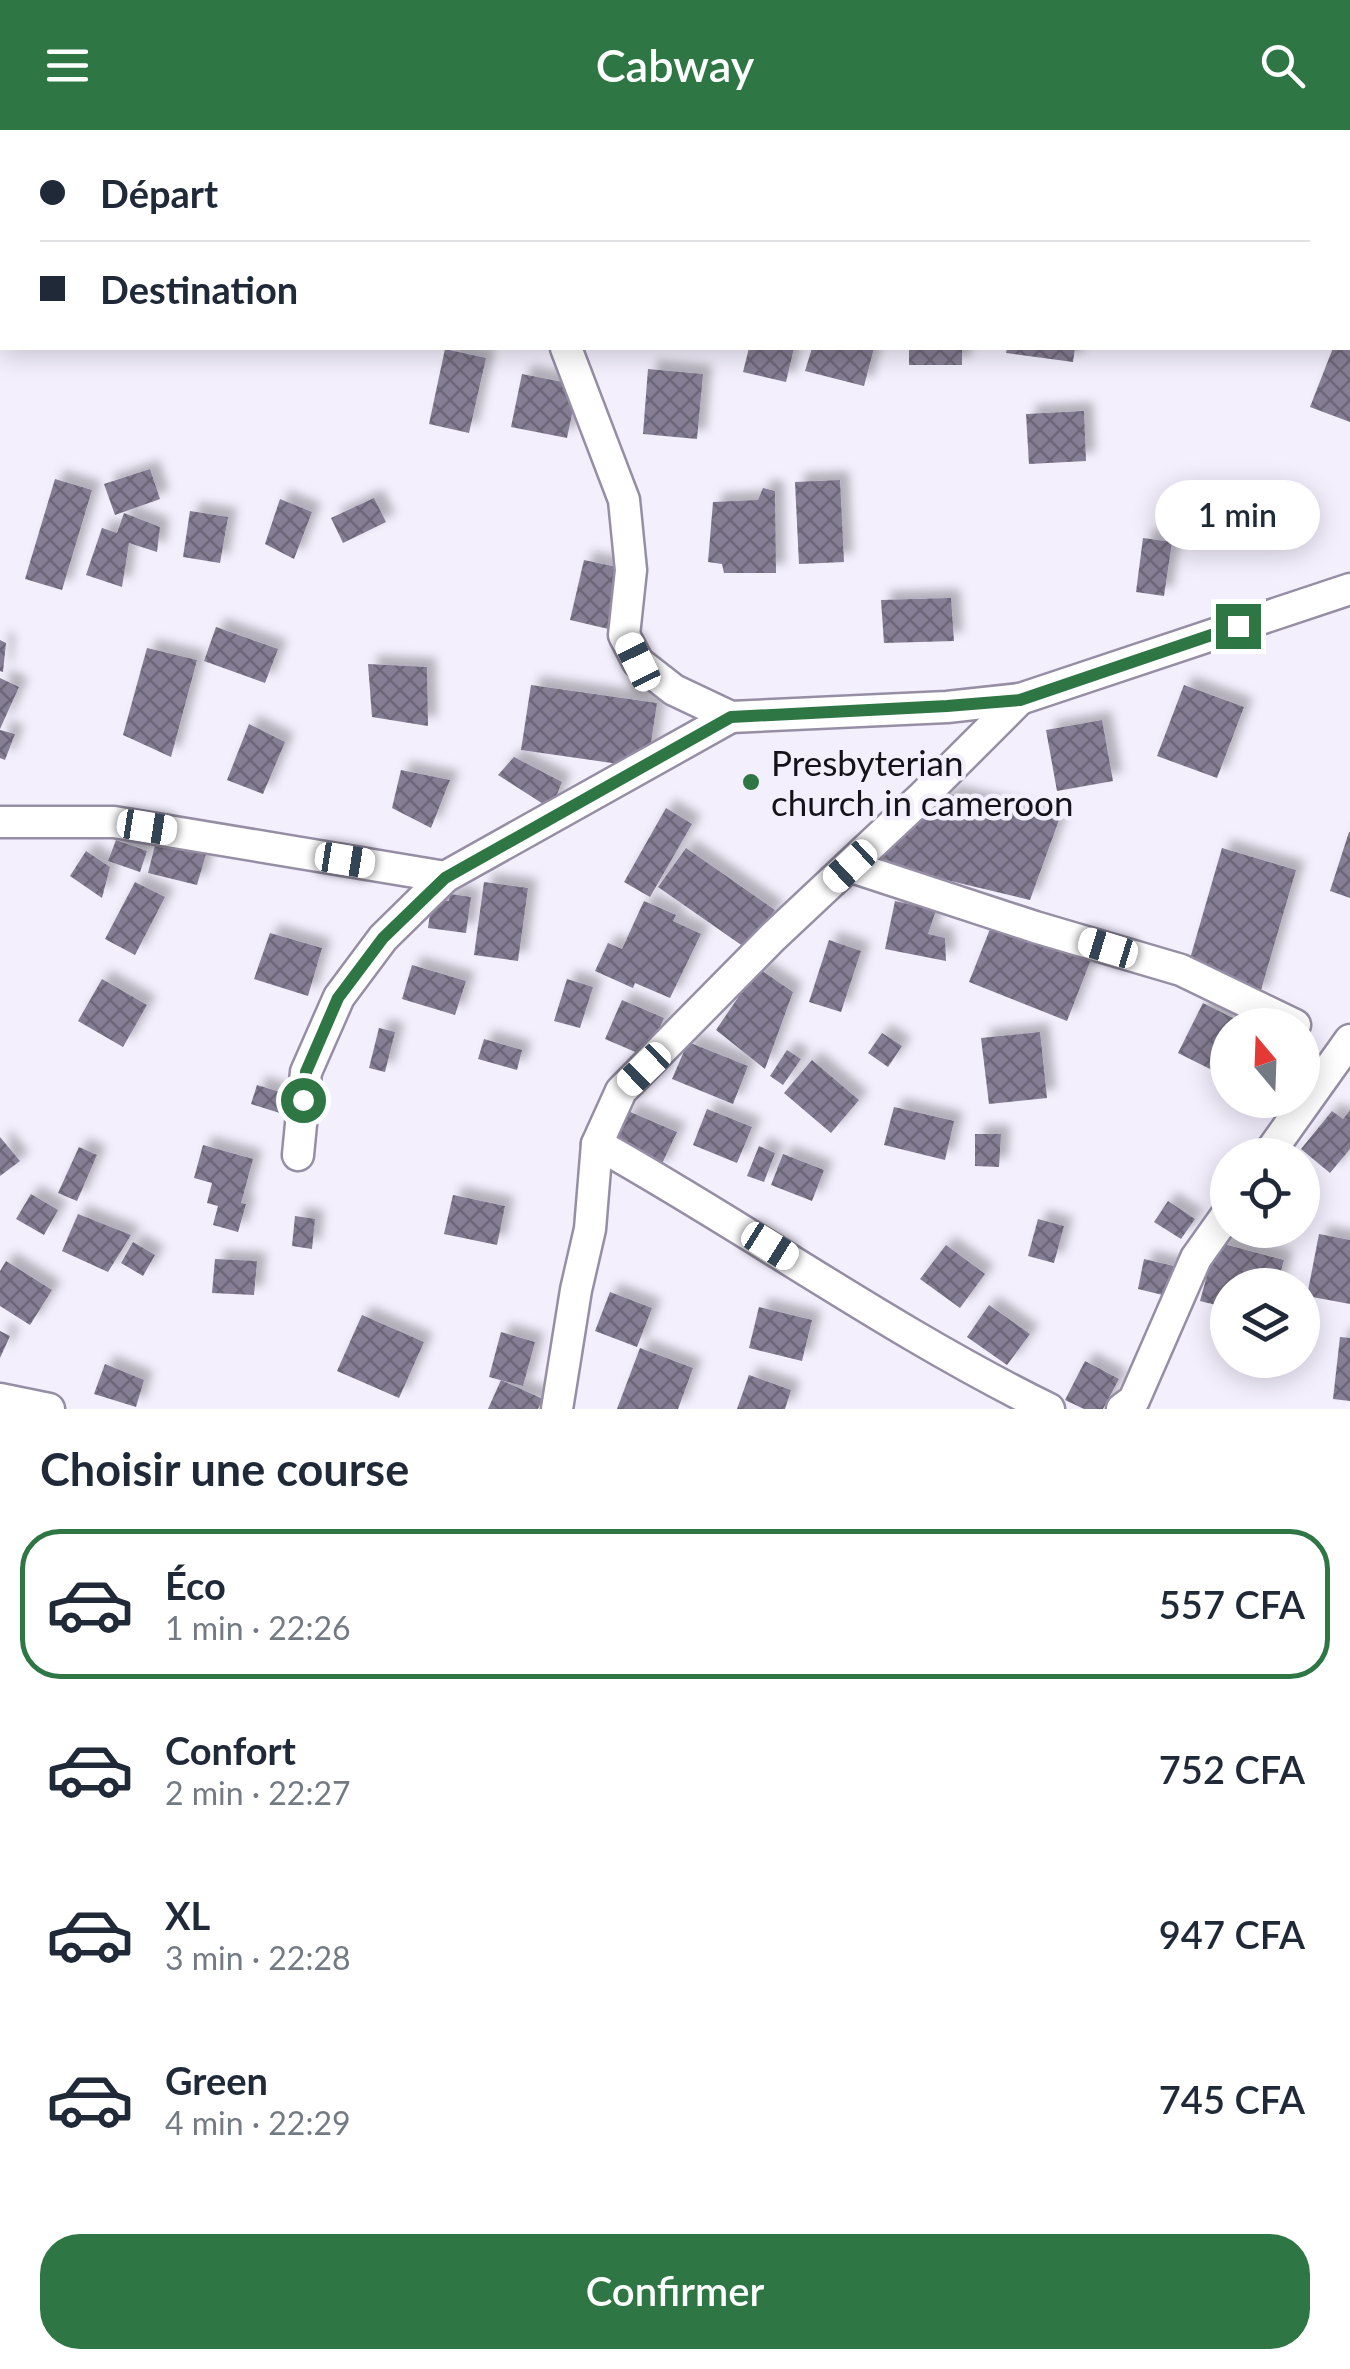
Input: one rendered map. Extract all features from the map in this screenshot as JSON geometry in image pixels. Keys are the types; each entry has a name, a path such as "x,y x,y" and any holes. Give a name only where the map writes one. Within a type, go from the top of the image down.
{"street":[{"path":"567,350 624,500 630,570 624,635 638,662 662,680 731,717"},
{"path":"298,1155 306,1072 338,998 383,938 445,878 731,717 1020,700 1350,588"},
{"path":"557,1409 590,1229 597,1144 621,1090 1020,700"},
{"path":"0,822 114,822 445,878"},
{"path":"850,866 1034,927 1182,970 1260,1008"},
{"path":"1280,1138 1348,1046 1320,1035"},
{"path":"597,1144 987,1378 1049,1409"},
{"path":"1122,1409 1134,1400 1196,1258 1210,1238"},
{"path":"0,1398 49,1409"}],"building":[{"path":"445,350 486,358 469,433 429,424"},
{"path":"748,350 794,350 786,382 743,372"},
{"path":"811,350 873,350 864,386 805,371"},
{"path":"909,350 962,350 962,365 909,365"},
{"path":"1007,350 1075,350 1073,362 1006,353"},
{"path":"1332,350 1350,350 1350,422 1310,407"},
{"path":"648,369 703,374 697,439 643,434"},
{"path":"522,374 578,385 567,438 511,427"},
{"path":"1084,411 1086,461 1029,464 1026,414"},
{"path":"150,469 160,499 115,515 104,484"},
{"path":"55,479 92,490 62,590 25,579"},
{"path":"840,480 844,562 799,564 795,482"},
{"path":"763,488 775,491 776,573 724,573 722,564 708,562 713,502 758,500"},
{"path":"374,498 386,522 343,543 331,518"},
{"path":"280,499 312,512 294,559 265,544"},
{"path":"1190,501 1235,504 1232,547 1187,544"},
{"path":"190,511 228,517 220,563 183,557"},
{"path":"124,513 160,527 157,552 129,543 122,587 86,575 102,528 117,533"},
{"path":"1143,538 1172,542 1164,596 1136,592"},
{"path":"584,560 631,570 617,631 570,620"},
{"path":"951,598 954,641 884,643 881,600"},
{"path":"216,627 278,649 265,683 204,661"},
{"path":"0,640 6,643 3,672 0,671"},
{"path":"147,648 197,660 171,757 123,735"},
{"path":"368,664 427,667 428,726 372,717"},
{"path":"0,678 19,687 0,729"},
{"path":"531,685 657,703 647,768 521,750"},
{"path":"1184,685 1244,707 1217,778 1157,756"},
{"path":"1102,720 1113,781 1057,791 1046,730"},
{"path":"249,724 285,742 263,794 227,780"},
{"path":"0,730 15,734 5,760 0,758"},
{"path":"514,757 562,782 551,809 498,775"},
{"path":"401,770 450,780 431,828 392,808"},
{"path":"950,794 1059,820 1030,900 875,863"},
{"path":"666,808 692,824 650,897 624,882"},
{"path":"1350,832 1350,898 1330,891"},
{"path":"116,840 147,851 140,872 108,861"},
{"path":"156,841 206,854 197,885 148,873"},
{"path":"686,848 775,910 747,949 658,887"},
{"path":"1222,848 1296,870 1259,997 1185,976"},
{"path":"86,851 110,867 102,898 70,876"},
{"path":"135,882 165,897 135,955 105,939"},
{"path":"484,882 528,888 518,961 474,955"},
{"path":"450,894 471,897 466,933 428,928 432,899 449,901"},
{"path":"644,901 676,915 673,921 701,934 670,998 635,983 633,988 595,971 608,943 622,949"},
{"path":"895,901 936,910 928,934 945,938 946,961 885,949"},
{"path":"994,919 1092,957 1067,1021 969,982"},
{"path":"270,933 322,948 308,996 254,979"},
{"path":"829,940 861,951 841,1012 809,1002"},
{"path":"412,965 466,981 455,1015 402,999"},
{"path":"758,968 793,992 765,1069 716,1030"},
{"path":"102,979 147,1005 123,1047 78,1021"},
{"path":"567,979 593,987 580,1028 554,1021"},
{"path":"622,1000 664,1018 647,1057 605,1039"},
{"path":"1203,1003 1213,1008 1210,1069 1178,1053"},
{"path":"379,1028 395,1032 385,1072 369,1068"},
{"path":"1040,1032 1047,1098 989,1104 981,1038"},
{"path":"882,1033 902,1046 888,1067 868,1053"},
{"path":"484,1039 522,1050 517,1070 478,1059"},
{"path":"688,1042 748,1066 733,1104 672,1079"},
{"path":"787,1050 801,1059 783,1085 770,1076"},
{"path":"812,1060 859,1100 831,1133 784,1093"},
{"path":"257,1085 290,1095 283,1114 251,1104"},
{"path":"894,1107 954,1121 945,1160 884,1145"},
{"path":"707,1109 752,1127 737,1163 693,1145"},
{"path":"1350,1110 1350,1149 1330,1173 1320,1165 1320,1138 1310,1138 1332,1111 1343,1119"},
{"path":"628,1111 677,1132 659,1170 611,1149"},
{"path":"975,1134 1001,1134 999,1167 975,1166"},
{"path":"0,1137 20,1161 0,1176"},
{"path":"203,1145 253,1159 238,1232 213,1225 218,1206 207,1203 212,1183 194,1178"},
{"path":"759,1146 775,1153 764,1182 747,1176"},
{"path":"79,1147 97,1155 77,1201 58,1193"},
{"path":"783,1154 824,1170 812,1201 771,1185"},
{"path":"31,1194 58,1210 44,1235 16,1219"},
{"path":"453,1195 505,1206 497,1245 444,1234"},
{"path":"1168,1201 1195,1219 1181,1239 1154,1222"},
{"path":"78,1214 131,1235 108,1272 62,1251"},
{"path":"295,1216 315,1219 312,1249 292,1246"},
{"path":"1038,1219 1064,1226 1054,1263 1028,1256"},
{"path":"1320,1234 1350,1240 1350,1304 1320,1298 1320,1268 1312,1268 1316,1248 1320,1248"},
{"path":"133,1242 155,1255 143,1276 121,1263"},
{"path":"946,1245 985,1274 960,1308 920,1279"},
{"path":"1214,1248 1239,1248 1284,1260 1282,1268 1210,1268 1210,1304 1200,1301"},
{"path":"215,1259 257,1261 254,1295 212,1293"},
{"path":"1144,1259 1178,1267 1171,1297 1138,1289"},
{"path":"6,1261 52,1290 30,1325 0,1306 0,1271"},
{"path":"610,1292 652,1308 637,1347 595,1331"},
{"path":"989,1305 1030,1334 1007,1365 967,1337"},
{"path":"759,1307 812,1320 802,1361 749,1348"},
{"path":"362,1315 424,1342 399,1398 337,1371"},
{"path":"0,1331 10,1336 0,1358"},
{"path":"501,1332 535,1342 523,1386 489,1377"},
{"path":"1340,1337 1350,1338 1350,1401 1333,1399"},
{"path":"640,1348 693,1368 678,1409 617,1409"},
{"path":"1085,1361 1119,1379 1103,1409 1084,1409 1065,1400"},
{"path":"105,1364 144,1380 136,1407 94,1394"},
{"path":"749,1375 791,1390 785,1409 737,1409"},
{"path":"501,1380 543,1399 538,1409 488,1409"}],"place":[{"name":"Presbyterian church in cameroon","path":"751,782"}],"route":[{"path":"303,1100 306,1072 338,998 383,938 445,878 731,717 1020,700 1238,626"}]}
